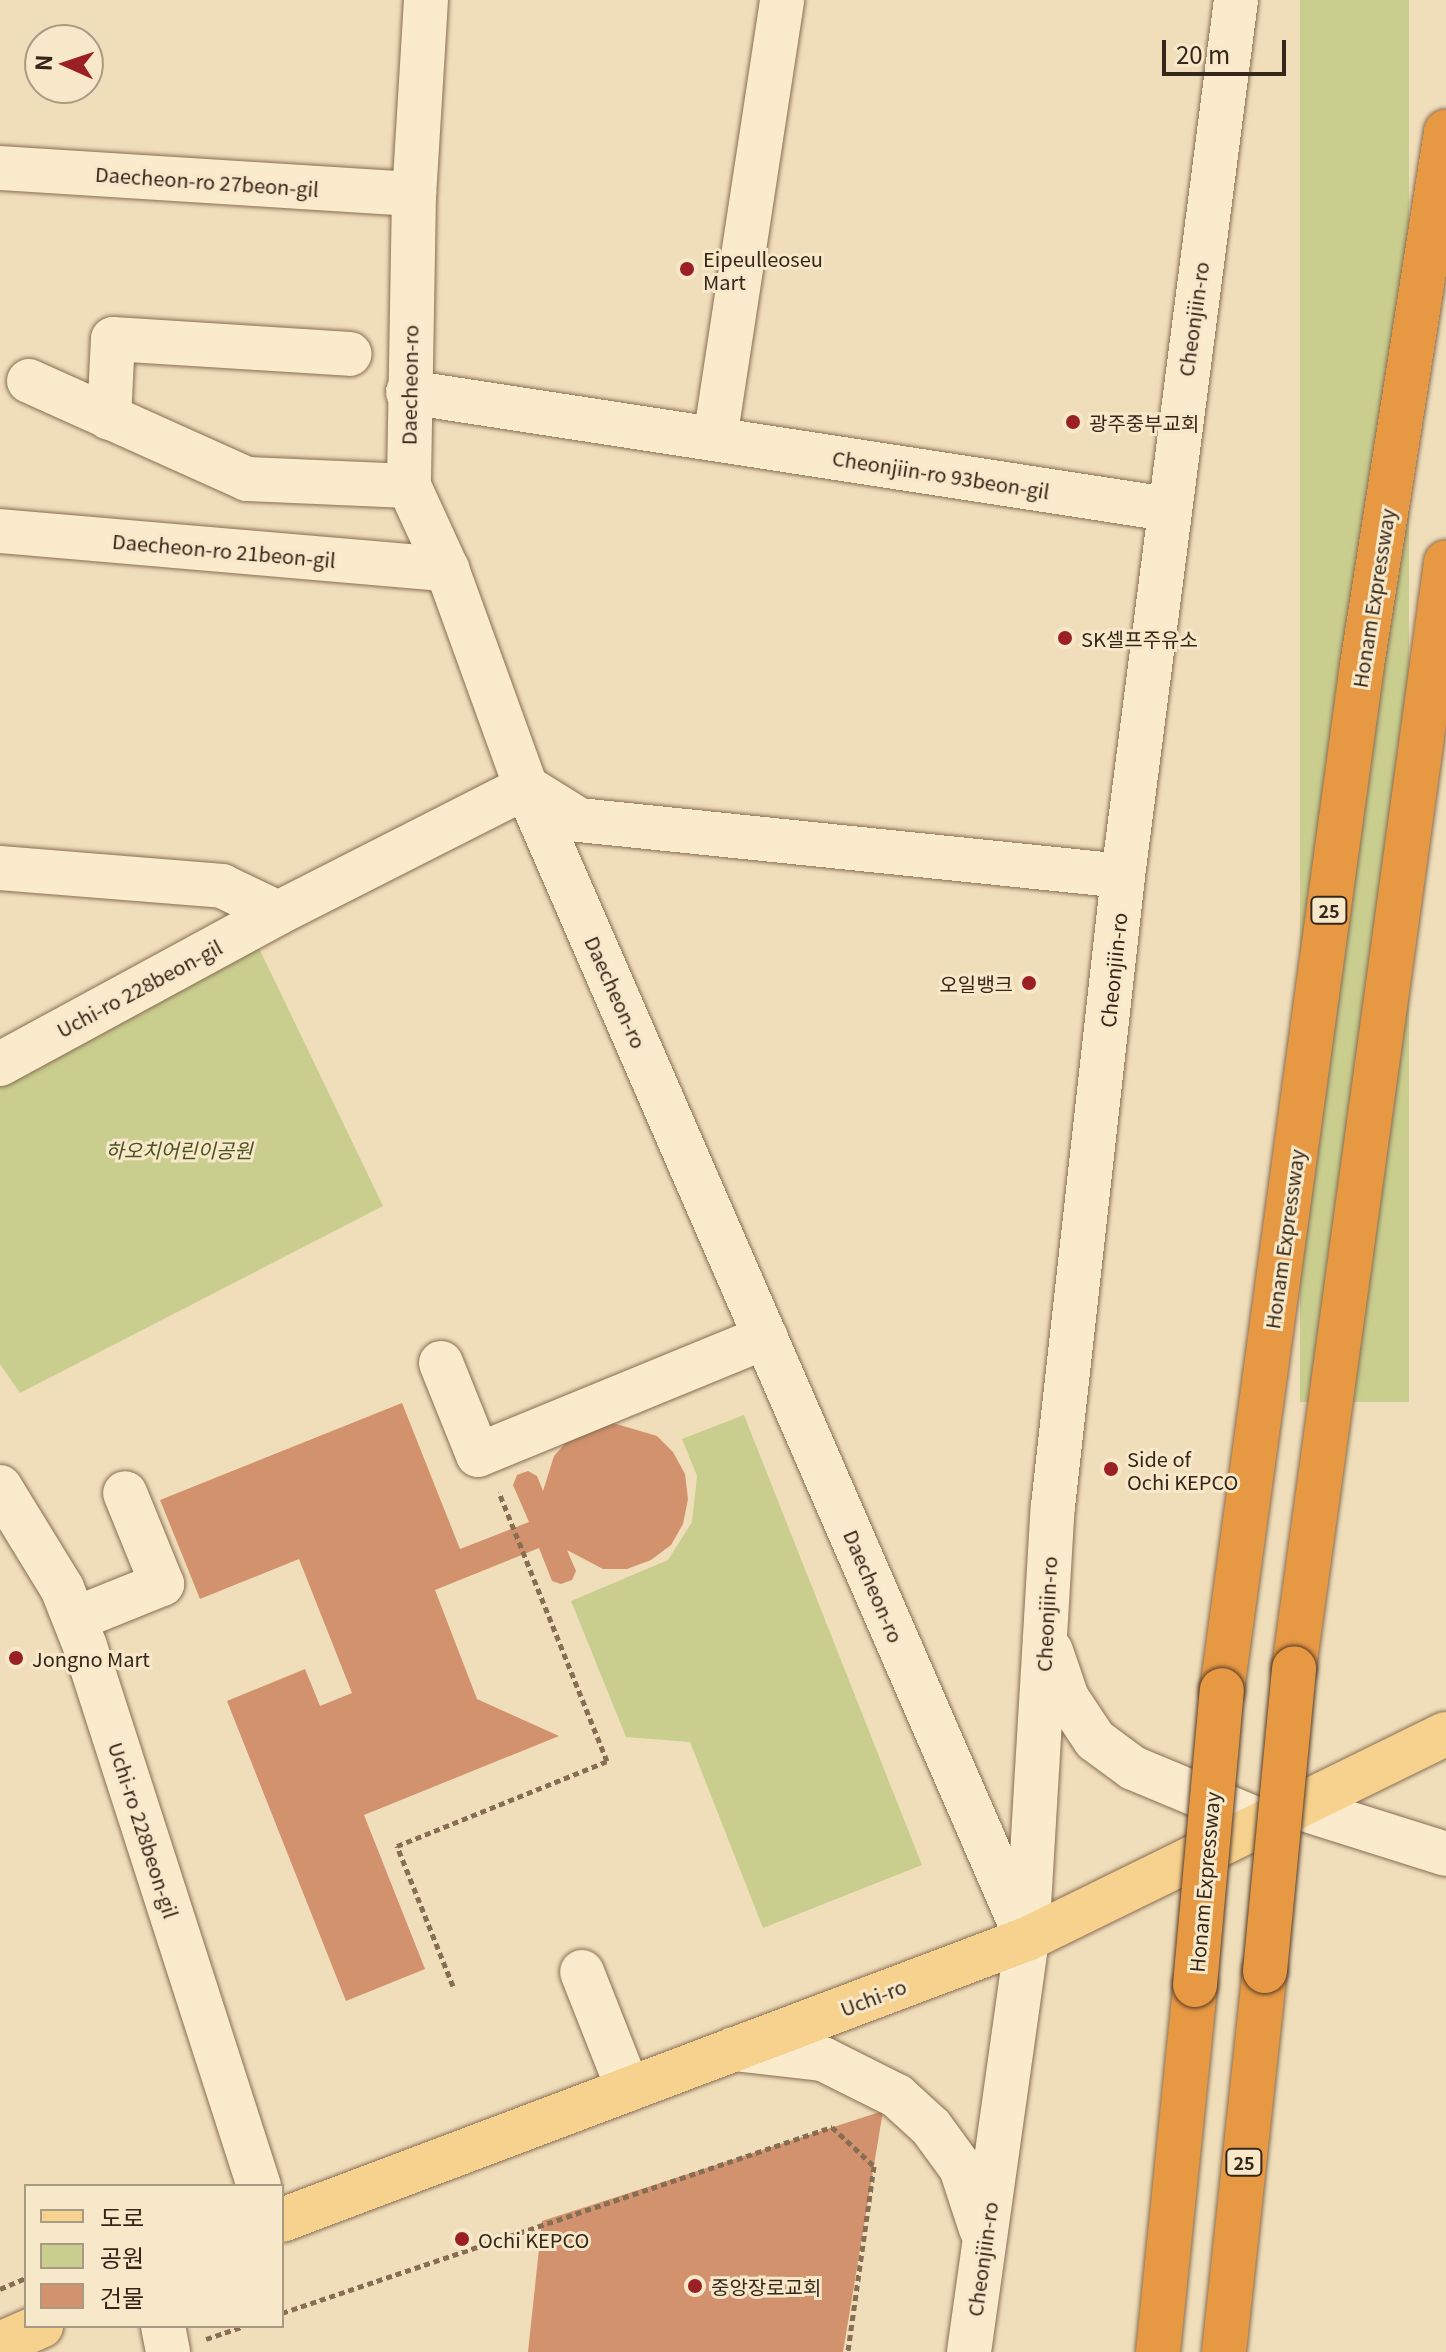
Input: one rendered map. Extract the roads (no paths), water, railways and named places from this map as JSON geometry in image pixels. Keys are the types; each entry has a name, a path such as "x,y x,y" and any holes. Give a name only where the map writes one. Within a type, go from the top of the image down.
{"highway":[{"name":"Honam Expressway","path":"1158,2352 1222,1690 1362,665 1446,132"},
{"name":"25","path":"1224,2352 1294,1668 1446,562"},
{"path":"1138,2352 1172,2222"}],"main road":[{"name":"Uchi-ro","path":"284,2219 1027,1939 1446,1734"},
{"path":"0,2343 36,2328"}],"street":[{"name":"Daecheon-ro","path":"426,0 414,194 408,392 409,486 447,569 526,787 1027,1939"},
{"name":"Cheonjiin-ro","path":"969,2352 1027,1939 1053,1506 1123,876 1167,509 1236,0"},
{"path":"715,439 780,15"},
{"name":"Daecheon-ro 27beon-gil","path":"0,168 414,194"},
{"path":"109,418 113,339 350,354"},
{"path":"29,381 247,479 409,486"},
{"name":"Cheonjiin-ro 93beon-gil","path":"408,392 1167,509"},
{"name":"Daecheon-ro 21beon-gil","path":"0,531 447,569"},
{"path":"526,787 579,820 1123,876"},
{"name":"Uchi-ro 228beon-gil","path":"0,1064 278,913 526,787"},
{"path":"0,868 222,886 278,913"},
{"path":"441,1363 478,1455 766,1337"},
{"name":"Uchi-ro 228beon-gil","path":"0,1487 62,1588 75,1619 258,2184"},
{"path":"75,1619 162,1584 125,1493"},
{"path":"1045,1632 1067,1698 1095,1740 1133,1768 1281,1815 1446,1854"},
{"path":"582,1972 628,2089"},
{"path":"734,2049 823,2059 897,2096 931,2127 961,2168 978,2210 984,2249"},
{"path":"163,2328 168,2352"}],"place":[{"name":"Eipeulleoseu Mart","path":"687,269"},
{"name":"광주중부교회","path":"1073,422"},
{"name":"SK셀프주유소","path":"1065,638"},
{"name":"오일뱅크","path":"1029,983"},
{"name":"Side of Ochi KEPCO","path":"1111,1469"},
{"name":"Jongno Mart","path":"16,1658"},
{"name":"Ochi KEPCO","path":"462,2239"},
{"name":"중앙장로교회","path":"695,2286"}],"park label":[{"name":"하오치어린이공원","path":"179,1149"}]}
